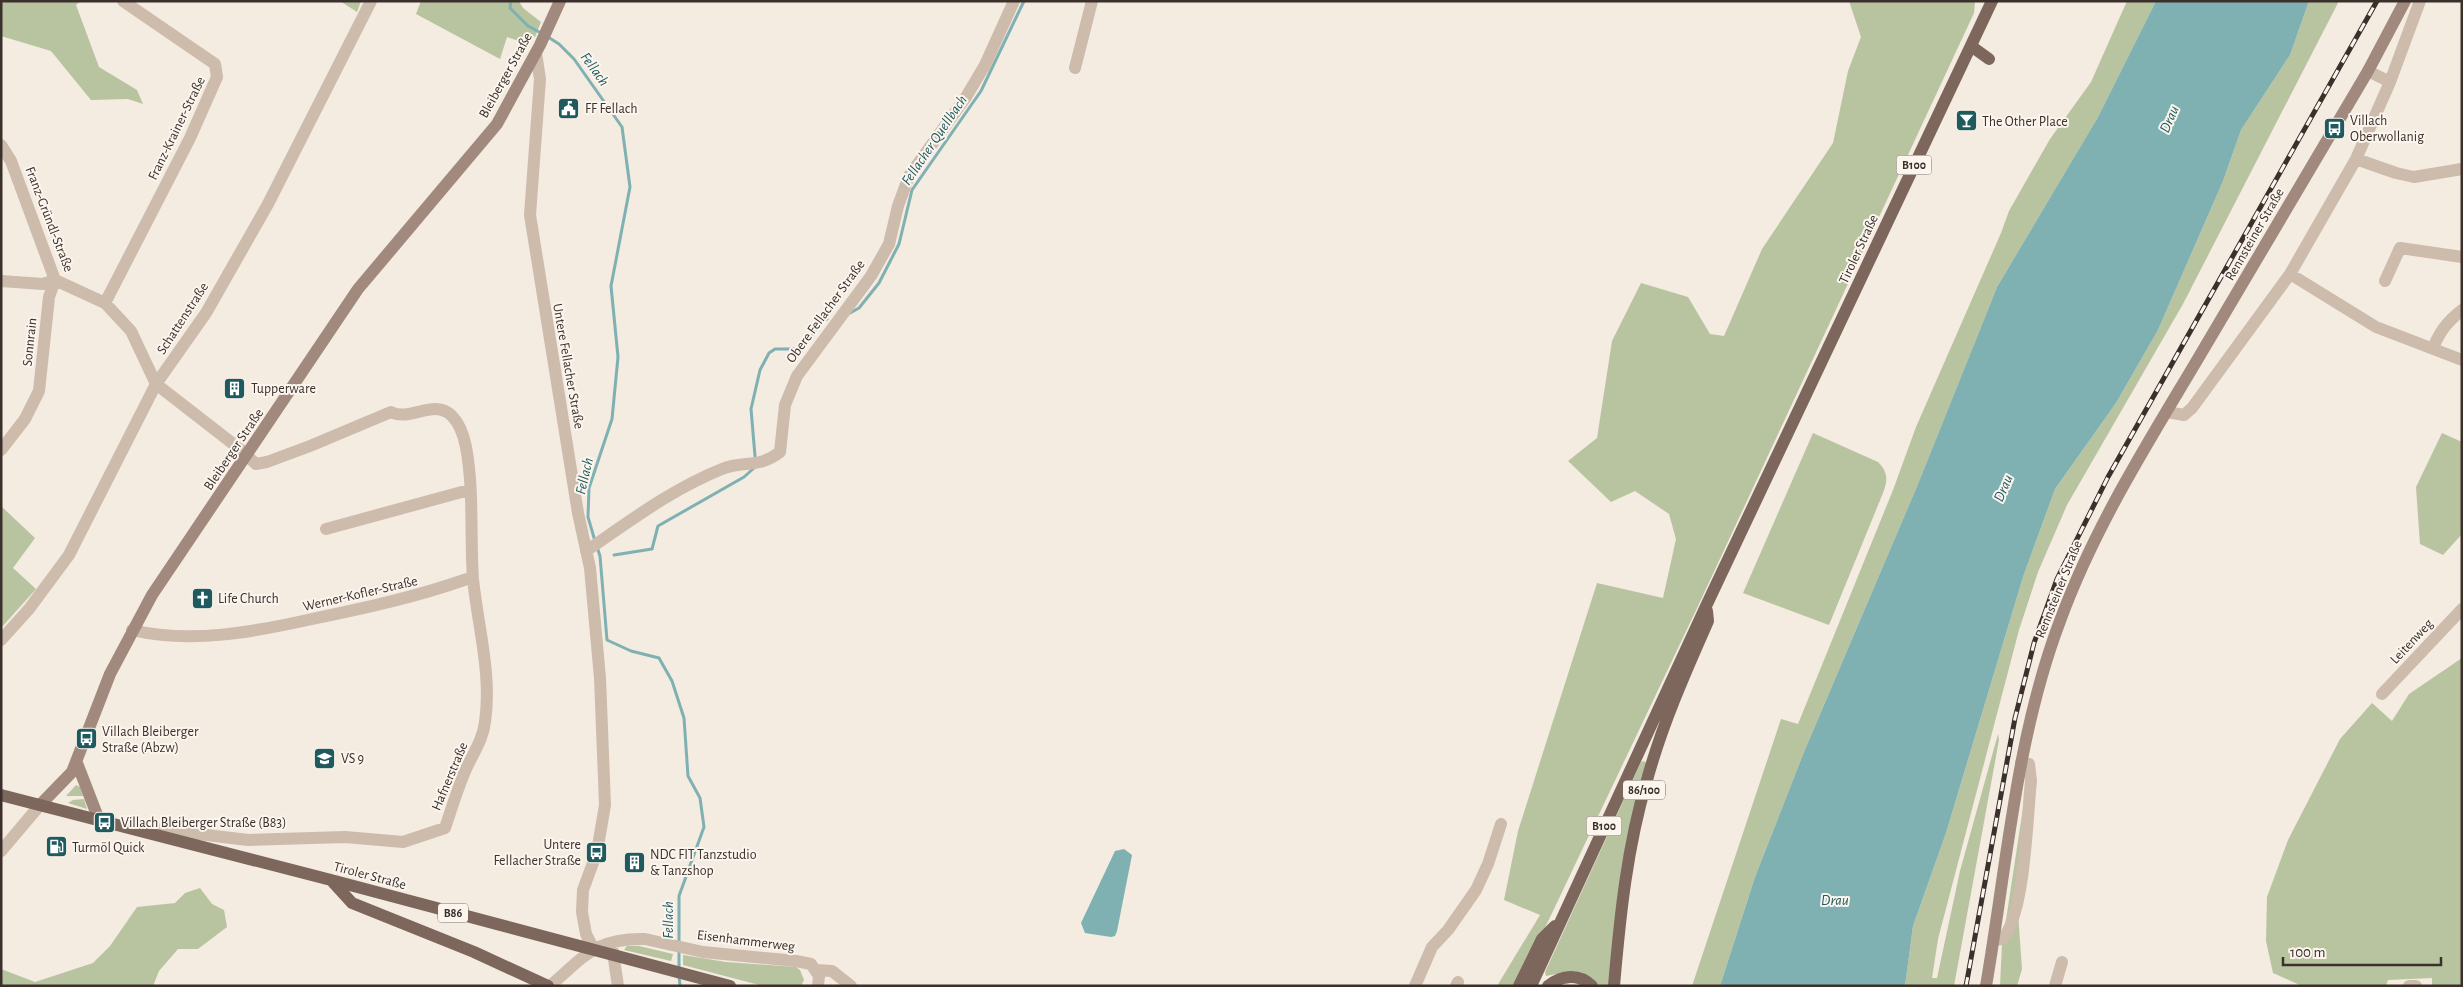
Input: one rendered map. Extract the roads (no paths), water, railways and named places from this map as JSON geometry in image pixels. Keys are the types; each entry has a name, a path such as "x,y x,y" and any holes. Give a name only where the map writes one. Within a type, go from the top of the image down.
{"main road":[{"name":"Bleiberger Straße","path":"40,804 67,780 76,763 110,674 132,630 157,588 247,457 358,289 497,124 538,49 560,1"},
{"name":"Tiroler Straße","path":"1707,604 1992,1"},
{"name":"Rennsteiner Straße","path":"1986,986 2021,763 2046,660 2078,574 2118,494 2368,71 2405,1"},
{"path":"1971,46 1989,60"},
{"name":"B100","path":"1531,986 1707,604"},
{"name":"86/100","path":"1614,986 1625,881 1646,780 1664,728 1708,621 1707,604"},
{"path":"76,763 99,820"},
{"name":"Tiroler Straße","path":"1,795 332,880 730,986"},
{"path":"332,880 352,903 474,952 549,986"},
{"path":"1519,986 1542,939 1562,918"},
{"path":"1548,986 1562,978 1574,976 1592,986"}],"street":[{"name":"Franz-Krainer-Straße","path":"105,303 190,138 217,77 215,64 122,1"},
{"name":"Schattenstraße","path":"1,640 29,610 69,555 156,384 206,313 268,204 371,1"},
{"name":"Obere Fellacher Straße","path":"593,546 661,499 723,468 768,461 780,452 785,406 797,376 870,276 889,244 898,206 909,176 966,98 985,65 1014,1"},
{"path":"1075,68 1092,1"},
{"path":"2167,412 2184,415 2192,408 2290,274 2356,159 2390,82 2420,1"},
{"name":"Untere Fellacher Straße","path":"538,49 540,79 530,215 545,314 593,546 590,568 600,678 606,805 597,852 583,890 582,912 586,934 593,948"},
{"path":"2368,71 2390,82"},
{"name":"Franz-Gründl-Straße","path":"1,145 12,161 55,280 105,303 131,331 156,384 234,444 247,457"},
{"path":"2356,159 2396,173 2414,177 2462,169"},
{"path":"2385,282 2400,248 2462,256"},
{"path":"2290,274 2376,327 2462,360"},
{"path":"1,281 43,284 55,280"},
{"name":"Sonnrain","path":"1,450 24,420 39,391 49,297 55,280"},
{"path":"2433,348 2439,332 2447,322 2462,310"},
{"name":"Hafnerstraße","path":"140,831 157,829 248,840 345,837 403,842 445,828 466,768 483,736 486,720 485,668 473,580 468,464 464,439 451,415 439,409 401,415 391,412 262,464 256,464 247,457"},
{"path":"326,529 469,490"},
{"name":"Werner-Kofler-Straße","path":"132,630 161,635 246,632 393,603 467,580 473,580"},
{"name":"Leitenweg","path":"2382,694 2462,609"},
{"path":"1994,940 2002,939 2008,934 2018,908 2031,781 2029,764 2021,763"},
{"path":"1,851 40,804"},
{"path":"1415,986 1432,947 1448,930 1476,890 1488,864 1501,824"},
{"name":"Eisenhammerweg","path":"549,986 593,948 612,941 645,939 685,948 812,964 817,970 832,971 851,986"},
{"path":"612,941 618,986"},
{"path":"2055,986 2062,962"},
{"path":"817,970 819,976 818,986"},
{"path":"2409,986 2416,986"}],"water":[{"name":"Drau","path":"2156,1 2309,1 2290,55 2241,130 2223,181 2158,330 2116,403 2055,489 2023,577 1946,833 1913,926 1905,986 1720,986 1755,877 1804,752 1918,484 1997,287 2098,117"},
{"path":"1124,849 1132,855 1115,936 1085,933 1081,923 1115,851"}],"waterway":[{"name":"Fellach","path":"511,1 510,8 528,26 541,33"},
{"name":"Fellacher Quellbach","path":"850,313 859,308 879,283 899,244 912,190 981,91 1024,1"},
{"name":"Fellach","path":"548,37 559,44 574,59 622,127 630,187 611,286 618,357 612,419 589,488 588,517 595,541"},
{"name":"Fellacher Quellbach","path":"755,456 751,409 760,370 769,353 775,349 802,349 822,321 827,319"},
{"name":"Fellacher Quellbach","path":"614,555 652,549 658,526 744,477 754,468"},
{"name":"Fellach","path":"597,547 600,556 607,640 631,651 659,658 672,681 684,718 688,776 700,798 704,827 679,896 679,944"},
{"name":"Fellach","path":"679,951 679,969"},
{"name":"Fellach","path":"679,976 680,986"}],"railway":[{"path":"1966,986 2015,718 2034,643 2057,579 2108,477 2377,1"}],"place":[{"name":"FF Fellach","path":"569,108"},
{"name":"The Other Place","path":"1966,121"},
{"name":"Villach Oberwollanig","path":"2334,128"},
{"name":"Tupperware","path":"235,388"},
{"name":"Life Church","path":"202,598"},
{"name":"Villach Bleiberger Straße (Abzw)","path":"86,739"},
{"name":"VS 9","path":"325,758"},
{"name":"Villach Bleiberger Straße (B83)","path":"105,822"},
{"name":"Turmöl Quick","path":"56,847"},
{"name":"Untere Fellacher Straße","path":"597,852"},
{"name":"NDC FIT Tanzstudio & Tanzshop","path":"634,862"}]}
